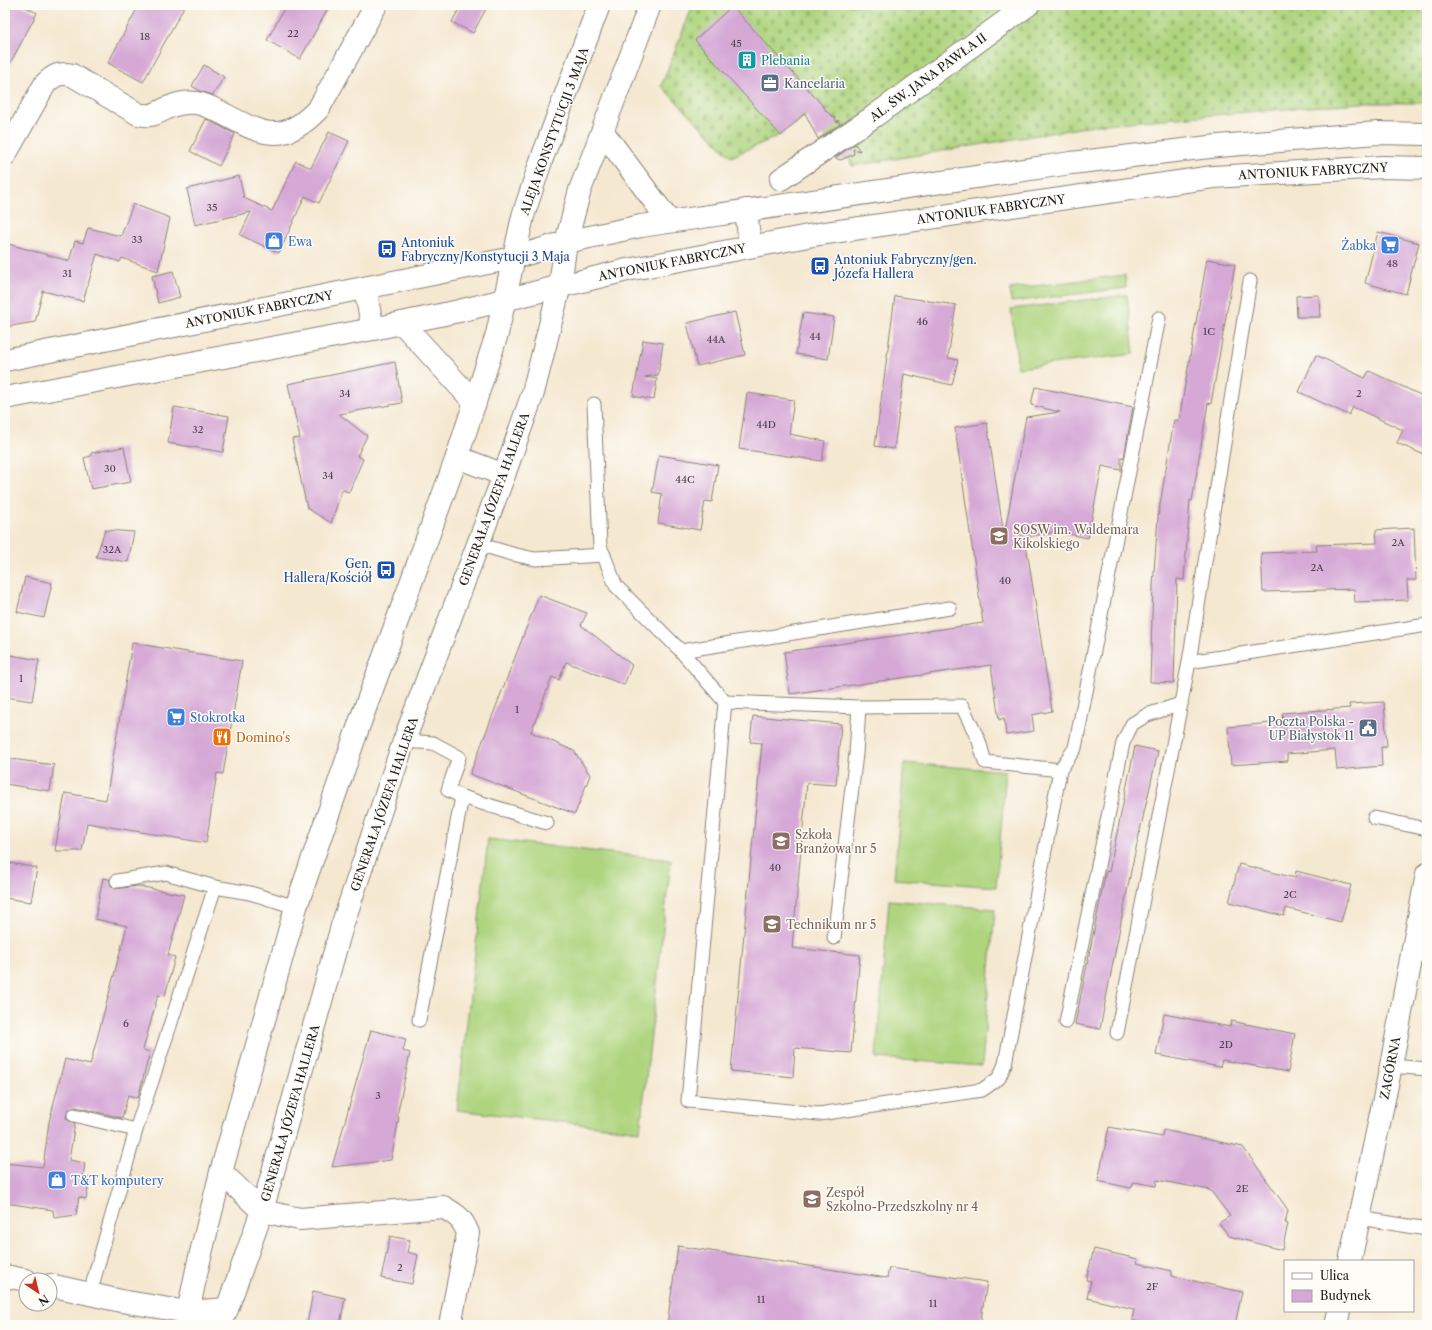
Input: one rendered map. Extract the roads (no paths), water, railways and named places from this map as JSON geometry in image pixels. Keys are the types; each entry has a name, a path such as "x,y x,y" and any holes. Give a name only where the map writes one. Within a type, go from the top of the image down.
{"main road":[{"path":"5,155 45,84 51,78 63,73 72,75 138,114 147,116 156,115 181,103 199,103 255,130 266,133 282,132 298,127 310,118 319,108 376,5"},
{"name":"ALEJA KONSTYTUCJI 3 MAJA","path":"503,301 523,216 536,175 599,5"},
{"path":"650,5 580,190 566,242 669,221 1071,163 1218,146 1377,133 1427,134"},
{"name":"AL. ŚW. JANA PAWŁA II","path":"781,179 1028,5"},
{"path":"603,132 669,221"},
{"name":"ANTONIUK FABRYCZNY","path":"503,301 560,285 627,270 750,246 1213,177 1383,167 1427,168"},
{"path":"746,210 750,246"},
{"name":"ANTONIUK FABRYCZNY","path":"5,360 365,289 513,258 566,242"},
{"name":"GENERAŁA JÓZEFA HALLERA","path":"222,1317 262,1211 342,926 404,741 504,476 539,374 560,285 566,242"},
{"path":"365,289 373,329"},
{"path":"5,398 373,329 503,301 497,334 457,456 359,725 296,907 221,1172 187,1319"},
{"path":"402,323 475,403"},
{"path":"457,456 504,476"},
{"name":"ZAGÓRNA","path":"1350,1260 1391,1066 1427,874"},
{"path":"221,1172 262,1211 300,1219 443,1207 454,1213 463,1221 468,1233 450,1325"},
{"path":"5,1276 18,1278"},
{"path":"58,1287 90,1293 187,1319 222,1317"},
{"path":"1336,1325 1339,1312"}],"lane":[{"path":"1116,1033 1189,662 1250,281"},
{"path":"594,404 600,546 616,586 681,651 725,702 688,1101 819,1114 982,1090 999,1078 1004,1064 1060,770 1075,748 1159,318"},
{"path":"478,544 512,554 535,558 604,555"},
{"path":"681,651 950,608"},
{"path":"1189,662 1427,625"},
{"path":"725,702 859,706 962,706 979,741 985,762 1060,770"},
{"path":"1066,1022 1123,743 1132,724 1146,715 1181,704"},
{"path":"834,938 856,754 859,706"},
{"path":"404,741 433,742 459,757 448,790 462,797 547,823"},
{"path":"419,1020 462,797"},
{"path":"1374,818 1427,829"},
{"path":"116,881 166,872 215,887 250,893 296,907"},
{"path":"90,1293 136,1130 149,1076 215,887"},
{"path":"1391,1066 1427,1068"},
{"path":"74,1115 136,1130"},
{"path":"1360,1218 1427,1228"}],"place":[{"name":"Plebania","path":"747,60"},
{"name":"Kancelaria","path":"770,83"},
{"name":"Ewa","path":"274,241"},
{"name":"Żabka","path":"1390,245"},
{"name":"Antoniuk Fabryczny/Konstytucji 3 Maja","path":"387,249"},
{"name":"Antoniuk Fabryczny/gen. Józefa Hallera","path":"820,266"},
{"name":"SOSW im. Waldemara Kikolskiego","path":"999,536"},
{"name":"Gen. Hallera/Kościół","path":"386,570"},
{"name":"Stokrotka","path":"176,717"},
{"name":"Poczta Polska - UP Białystok 11","path":"1368,728"},
{"name":"Domino's","path":"222,737"},
{"name":"Szkoła Branżowa nr 5","path":"781,841"},
{"name":"Technikum nr 5","path":"772,924"},
{"name":"T&T komputery","path":"57,1180"},
{"name":"Zespół Szkolno-Przedszkolny nr 4","path":"812,1199"}]}
